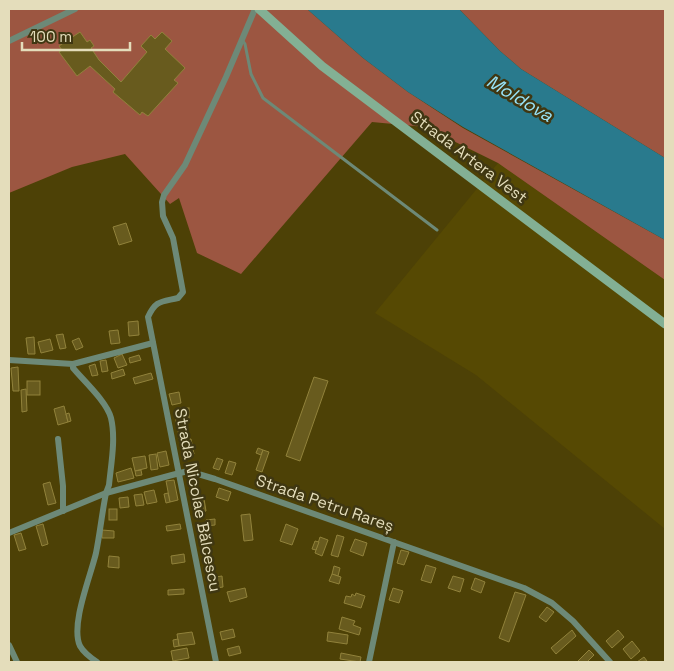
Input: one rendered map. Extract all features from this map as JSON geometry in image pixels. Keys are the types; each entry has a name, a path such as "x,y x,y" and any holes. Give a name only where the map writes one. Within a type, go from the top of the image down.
{"main road":[{"name":"Strada Artera Vest","path":"259,9 322,66 665,324"}],"street":[{"path":"9,41 75,9"},
{"path":"242,41 255,9"},
{"name":"Strada Nicolae Bălcescu","path":"216,662 148,317 153,306 160,302 178,298 183,292 173,238 163,216 162,202 164,195 185,165 242,41"},
{"path":"9,360 73,364 153,343"},
{"path":"73,364 73,368 102,402 111,417 112,435 109,485 95,555 82,600 79,625 80,645 97,662"},
{"path":"58,439 63,486 63,511"},
{"name":"Strada Petru Rareș","path":"9,533 106,493 188,471 524,588 552,603 573,621 610,662"},
{"path":"369,662 394,542"},
{"path":"9,645 17,662"}],"lane":[{"path":"242,41 245,44 251,74 263,98 436,230"}],"shaded area":[{"path":"9,9 307,9 363,58 408,92 463,128 665,240 665,280 498,163 425,127 372,122 241,274 197,253 179,198 170,204 125,154 72,167 9,193"},
{"path":"459,9 665,9 665,158 521,69 500,51"},
{"path":"498,163 665,280 665,529 476,375 375,313"}],"water":[{"name":"Moldova","path":"307,9 459,9 500,51 521,69 665,158 665,240 463,127 408,92 363,58"}],"building":[{"path":"80,32 87,42 90,40 94,46 91,48 99,60 121,82 147,52 141,46 151,35 155,39 162,32 172,41 165,49 185,68 174,80 178,83 148,116 142,112 140,115 113,92 115,89 90,66 77,76 59,52 62,50 59,46"},
{"path":"126,223 132,241 119,245 113,227"},
{"path":"138,321 139,335 129,336 128,322"},
{"path":"118,330 120,343 111,344 109,331"},
{"path":"63,334 66,348 60,349 56,335"},
{"path":"34,337 35,354 28,354 26,338"},
{"path":"79,338 83,347 76,350 72,341"},
{"path":"50,339 53,350 41,353 38,342"},
{"path":"122,354 127,365 118,368 114,358"},
{"path":"139,355 141,360 130,363 129,358"},
{"path":"106,360 108,371 102,372 100,361"},
{"path":"95,364 98,375 92,376 89,366"},
{"path":"18,367 19,391 13,391 11,368"},
{"path":"123,369 125,375 112,379 111,373"},
{"path":"151,373 153,379 135,384 133,378"},
{"path":"314,377 328,381 300,461 286,456"},
{"path":"27,381 40,381 40,395 27,395"},
{"path":"26,389 27,411 22,412 21,390"},
{"path":"179,392 181,403 172,405 169,394"},
{"path":"64,406 68,422 58,425 54,409"},
{"path":"181,408 189,408 189,422 181,422"},
{"path":"176,412 181,412 181,422 176,422"},
{"path":"69,413 71,421 68,422 66,414"},
{"path":"185,428 186,437 179,439 178,429"},
{"path":"191,439 194,454 183,456 180,441"},
{"path":"258,448 263,450 261,455 256,453"},
{"path":"263,450 269,452 262,472 256,470"},
{"path":"166,451 169,465 160,467 157,453"},
{"path":"156,454 158,469 151,470 149,455"},
{"path":"145,456 147,468 135,471 132,458"},
{"path":"217,458 223,460 219,470 213,468"},
{"path":"229,461 236,463 232,475 225,473"},
{"path":"131,468 134,478 118,482 116,473"},
{"path":"141,470 142,475 136,476 135,471"},
{"path":"174,480 178,500 170,502 166,481"},
{"path":"50,482 56,503 48,505 43,484"},
{"path":"219,488 231,492 228,501 216,497"},
{"path":"154,490 157,502 147,504 144,492"},
{"path":"168,493 170,502 166,503 164,494"},
{"path":"142,494 144,505 136,506 134,495"},
{"path":"128,497 129,507 120,508 119,498"},
{"path":"204,499 206,511 195,513 193,501"},
{"path":"109,509 117,509 117,520 109,520"},
{"path":"250,514 253,540 244,541 241,515"},
{"path":"215,519 215,525 206,526 206,520"},
{"path":"43,524 48,544 42,546 36,526"},
{"path":"180,524 181,529 167,531 166,526"},
{"path":"286,524 298,529 292,545 280,541"},
{"path":"102,530 114,531 114,538 102,538"},
{"path":"21,533 26,549 19,551 14,535"},
{"path":"337,535 344,537 338,557 331,555"},
{"path":"320,537 328,540 322,556 315,553"},
{"path":"355,539 367,543 363,556 350,551"},
{"path":"315,541 319,542 316,550 312,549"},
{"path":"401,550 409,552 404,565 397,563"},
{"path":"184,554 185,562 172,564 171,556"},
{"path":"109,556 119,557 119,568 108,567"},
{"path":"426,565 436,568 431,583 421,580"},
{"path":"334,566 340,568 338,576 332,574"},
{"path":"332,574 341,577 339,584 329,581"},
{"path":"222,576 223,587 210,589 209,578"},
{"path":"453,576 464,579 460,592 448,588"},
{"path":"475,578 485,582 481,593 471,589"},
{"path":"245,588 247,597 230,602 227,592"},
{"path":"393,588 403,591 399,603 389,600"},
{"path":"184,589 184,594 168,595 168,590"},
{"path":"515,592 526,595 509,642 499,638"},
{"path":"356,593 365,596 361,608 344,603 346,596 351,597 352,594 355,596"},
{"path":"547,607 554,612 546,622 539,617"},
{"path":"342,617 355,621 353,625 361,628 359,635 339,629"},
{"path":"233,629 235,637 222,640 220,632"},
{"path":"572,630 576,636 556,654 551,648"},
{"path":"618,630 624,637 612,648 606,641"},
{"path":"192,632 195,644 179,646 177,634"},
{"path":"328,632 348,635 347,644 327,641"},
{"path":"178,639 179,646 174,647 173,640"},
{"path":"632,641 640,651 631,659 623,649"},
{"path":"239,646 241,653 229,656 227,649"},
{"path":"187,648 189,658 173,661 171,651"},
{"path":"589,650 594,655 587,662 577,662"},
{"path":"341,653 361,657 360,662 340,659"},
{"path":"644,657 647,661 637,662"}]}
